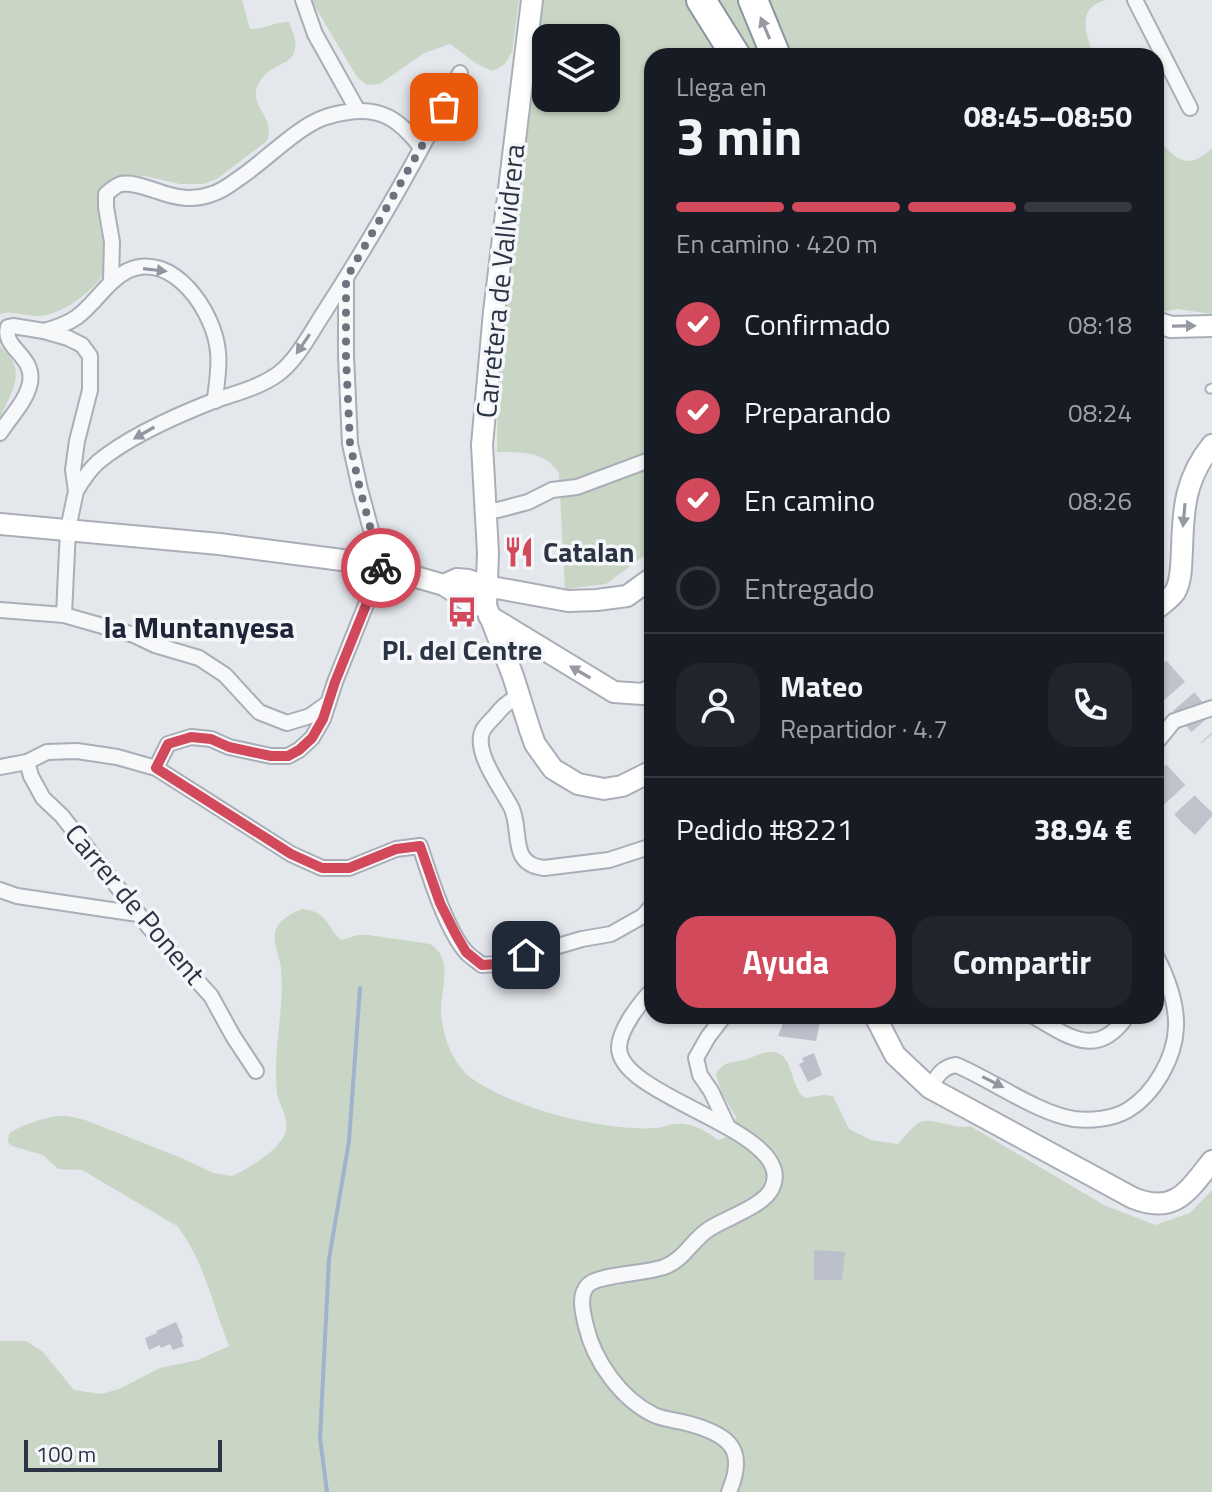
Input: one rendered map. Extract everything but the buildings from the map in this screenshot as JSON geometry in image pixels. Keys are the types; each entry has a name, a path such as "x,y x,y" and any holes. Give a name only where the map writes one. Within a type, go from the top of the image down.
{"highway":[{"path":"701,0 731,48"},
{"path":"723,0 741,48"},
{"path":"753,0 773,48"}],"main road":[{"name":"Carretera de Vallvidrera","path":"487,603 482,445 492,327 532,0"},
{"path":"1164,325 1212,326"},
{"path":"1164,602 1174,593 1181,569 1183,507 1191,479 1199,460 1212,445"},
{"path":"0,524 299,554 381,567 444,585 457,579 475,581 487,603 530,730 541,754 553,769 569,780 604,789 622,786 644,775"},
{"path":"487,603 597,600 627,596 644,584"},
{"path":"487,603 614,692 644,693"},
{"path":"879,1024 895,1055 930,1088 1133,1198 1148,1204 1163,1204 1179,1197 1212,1161"}],"street":[{"path":"303,0 315,34 358,111"},
{"path":"1135,0 1159,48"},
{"path":"1164,57 1190,108"},
{"path":"76,491 91,469 113,452 166,421 261,384 287,366 346,279 460,73"},
{"path":"111,281 112,242 106,194 122,184 143,186 177,197 209,195 221,191 257,167 309,125 324,117 358,111 388,116 421,147"},
{"path":"44,331 78,317 111,281 129,269 152,267 170,271 183,281 210,319 219,351 215,401"},
{"path":"156,768 168,744 191,737 211,739 229,747 271,756 288,756 299,750 312,738 328,703 381,567 350,444 346,279"},
{"path":"0,433 30,383 30,370 6,336 7,328 13,326 44,331 82,345 90,356 90,390 73,470 76,491 68,529 64,615"},
{"path":"485,510 528,502 552,490 577,487 644,462"},
{"path":"0,610 64,615 199,658 225,675 259,712 287,723 310,716 328,703"},
{"path":"518,697 509,701 482,731 480,742 482,754 512,810 523,858 535,867 544,868 609,860 644,849"},
{"path":"1164,733 1174,721 1212,708"},
{"path":"0,767 27,762 47,752 77,751 117,757 156,768 291,854 322,868 349,868 396,849 420,846 440,903 455,933 466,952 482,965 497,964 582,939 611,934 644,915"},
{"name":"Carrer de Ponent","path":"27,762 43,798 62,816 138,914 211,996 256,1071"},
{"path":"0,890 17,896 138,914"},
{"path":"930,1088 938,1073 956,1065 1044,1109 1071,1118 1097,1119 1126,1112 1157,1081 1174,1043 1174,1009 1164,973"},
{"path":"644,1000 622,1035 619,1048 623,1060 631,1071 653,1086 728,1127 762,1151 772,1165 774,1179 770,1190 753,1206 707,1231 675,1262 651,1271 594,1281 584,1290 582,1300 587,1331 603,1366 639,1406 656,1416 716,1433 732,1446 737,1468 729,1492"},
{"path":"718,1024 696,1058 700,1075 728,1127"},
{"path":"1047,1024 1072,1038 1091,1042 1118,1029 1121,1024"}],"green space":[{"path":"0,0 242,0 250,29 289,22 294,38 292,57 271,70 257,87 257,100 268,126 267,141 217,179 203,184 180,184 144,176 114,180 101,187 99,217 108,267 96,284 78,300 47,315 0,314"},
{"path":"311,0 519,0 512,52 505,64 493,71 450,44 424,53 380,84 367,85 357,77"},
{"path":"542,0 1106,0 1096,4 1086,16 1086,31 1091,48 644,48 644,556 606,584 565,589 559,473 547,460 523,453 497,452 498,369 532,84 532,112 620,112 620,24 539,24"},
{"path":"1164,146 1175,156 1188,161 1203,156 1212,148 1212,314 1177,309 1164,311"},
{"path":"0,346 13,362 16,376 0,418"},
{"path":"302,909 322,916 341,940 368,935 430,944 442,957 444,965 442,1021 446,1040 460,1067 474,1080 507,1098 544,1111 619,1127 660,1128 686,1124 718,1140 733,1135 736,1117 721,1092 716,1074 727,1064 765,1053 777,1053 787,1062 805,1098 833,1096 849,1129 871,1140 898,1144 922,1121 970,1126 1104,1205 1155,1225 1190,1213 1212,1190 1212,1492 0,1492 0,1341 26,1341 43,1352 74,1390 101,1394 119,1389 160,1368 198,1360 229,1346 201,1268 177,1226 82,1170 58,1169 43,1155 12,1146 8,1142 9,1134 40,1120 72,1117 213,1173 232,1176 269,1153 281,1141 286,1129 276,1077 282,984 275,932 282,921"}],"waterway":[{"path":"327,1492 320,1438 329,1259 349,1141 360,988"}],"tunnel":[{"path":"1164,679 1212,734"},
{"path":"1164,783 1212,831"}],"way so far":[{"path":"381,568 350,444 346,279 444,107"}],"place":[{"name":"Catalan","path":"519,552"},
{"name":"Pl. del Centre","path":"462,612"}],"district":[{"name":"la Muntanyesa","path":"199,628"}],"route":[{"path":"381,568 323,719 308,742 288,756 271,756 229,747 211,739 191,737 168,744 156,768 291,854 322,868 349,868 396,849 420,846 440,903 466,952 482,965 526,955"}]}
